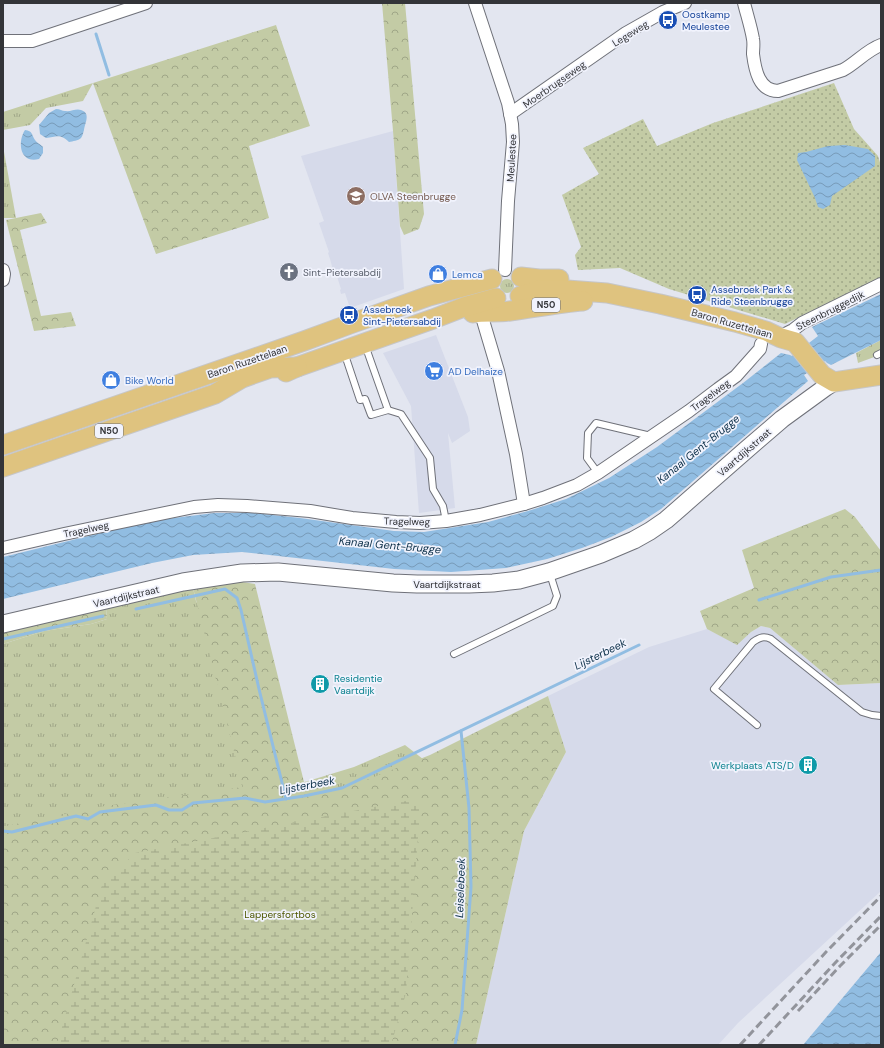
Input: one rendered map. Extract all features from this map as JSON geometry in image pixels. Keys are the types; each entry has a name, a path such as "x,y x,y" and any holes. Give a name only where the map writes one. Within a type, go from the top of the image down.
{"main road":[{"name":"Baron Ruzettelaan","path":"3,445 304,341 428,293 506,275 539,279 568,279 637,291 660,304"},
{"name":"N50","path":"496,298 502,302 508,303 515,301 523,290 523,283 506,275"},
{"path":"496,298 492,293 490,286 506,275"},
{"name":"Baron Ruzettelaan","path":"520,296 539,290 567,290 607,293 735,322 766,331 795,342 815,368 822,375 834,382"},
{"name":"Baron Ruzettelaan","path":"3,467 215,394 242,378 270,368 297,366 464,307 496,298"},
{"name":"Baron Ruzettelaan","path":"433,319 481,312 508,312 566,302 596,300 634,304 660,304"},
{"path":"834,382 881,375"}],"street":[{"path":"3,41 32,41 146,3"},
{"name":"Meulestee","path":"475,3 505,96 512,124 513,142 508,201 506,275"},
{"name":"Legeweg","path":"597,54 626,33 663,12 685,3"},
{"path":"744,3 752,30 754,41 753,53 760,81 764,87 772,91 778,91 842,70 850,66 872,49 881,45"},
{"name":"Moerbrugseweg","path":"510,114 597,54"},
{"path":"3,270 3,280"},
{"name":"Steenbruggedijk","path":"779,337 793,330 802,323 881,284"},
{"path":"482,318 498,370 516,454 524,504"},
{"name":"Tragelweg","path":"3,548 194,507 218,505 247,506 310,511 352,518 420,523 446,521 480,515 524,504 577,485 598,473 653,436 736,376 760,349 761,344"},
{"name":"Vaartdijkstraat","path":"3,624 183,582 242,573 278,572 394,583 469,584 519,580 549,572 601,554 634,540 650,531 682,507 782,419 834,382"}],"lane":[{"path":"364,343 388,410"},
{"path":"343,350 360,400 365,399 371,415 388,410 401,414 430,458 433,489 444,506 446,521"},
{"path":"598,473 587,458 588,433 596,423 653,436"},
{"path":"454,654 553,606 557,596 549,572"},
{"path":"757,724 714,689 753,642 765,636 771,639 862,712 872,716 881,716"}],"shaded area":[{"name":"OLVA Steenbrugge","path":"393,131 404,289 350,308 345,293 341,294 341,289 335,270 333,270 329,252 319,223 324,221 301,156"},
{"path":"436,335 468,417 470,431 452,443 448,433 455,508 419,513 411,406 383,353"},
{"path":"761,626 770,628 838,685 881,683 881,891 738,1023 718,1045 476,1045 524,831 566,752 548,696 649,647 707,629 737,644"}],"green space":[{"path":"382,3 405,3 424,214 419,229 404,235 400,226"},
{"path":"276,25 310,126 249,146 269,218 156,254 93,83"},
{"path":"93,83 83,101 46,108 30,125 3,130 3,112"},
{"path":"834,83 854,129 878,156 881,166 881,277 785,324 669,289 620,268 578,270 575,255 581,247 562,195 599,174 583,148 643,119 657,146 713,123"},
{"path":"3,146 16,218 3,218"},
{"path":"41,213 47,223 20,230 41,316 71,312 76,326 34,331 6,220"},
{"path":"507,279 512,281 514,286 512,291 507,293 502,291 500,286 502,281"},
{"path":"881,340 881,355 858,363 856,353"},
{"path":"845,509 855,517 881,551 881,683 838,685 770,628 761,626 751,632 737,645 707,629 700,611 754,588 742,550"},
{"name":"Lappersfortbos","path":"236,581 255,584 304,782 333,793 430,755 548,696 566,752 524,831 476,1045 3,1045 3,826 105,806 243,787 193,588"},
{"path":"193,588 196,601 289,786 354,767 405,745 437,770 3,1045 3,644 44,631 91,624 107,619 106,608"},
{"path":"106,608 107,619 91,624 44,631 3,644 3,631"},
{"path":"421,798 406,993 391,1045 57,1045 102,885 135,853"}],"water":[{"path":"56,109 64,111 79,110 86,113 86,121 81,138 69,142 63,137 55,136 46,138 40,134 39,125 49,113"},
{"path":"25,130 31,132 36,141 43,147 43,153 39,159 33,160 28,158 22,151 21,140"},
{"path":"845,145 868,149 875,156 875,166 832,196 830,205 823,209 818,207 797,160 798,153 828,146"},
{"name":"Kanaal Gent-Brugge","path":"881,294 881,340 831,365 825,361 804,375 808,381 661,509 641,522 611,537 582,548 547,559 506,568 451,572 394,569 242,552 193,555 152,563 3,599 3,557 150,521 214,513 254,513 394,531 424,532 488,522 566,499 609,478 657,447 781,353 792,356 818,336 812,327"},
{"path":"881,952 881,1045 803,1045"}],"waterway":[{"path":"96,34 109,75"},
{"name":"Lijsterbeek","path":"759,600 831,577 881,570"},
{"path":"136,609 225,589 237,598 286,799"},
{"path":"3,639 103,616"},
{"name":"Lijsterbeek","path":"3,831 12,832 76,816 88,819 100,812 156,805 169,810 182,810 193,803 245,798 265,802 342,788 639,645"},
{"name":"Leiselebeek","path":"455,1045 462,1010 471,887 469,808 461,731"}],"railway":[{"path":"740,1045 826,952 881,896"},
{"path":"759,1045 881,916"},
{"path":"798,1011 881,925"}],"place":[{"name":"Oostkamp Meulestee","path":"668,20"},
{"name":"OLVA Steenbrugge","path":"356,196"},
{"name":"Sint-Pietersabdij","path":"289,272"},
{"name":"Lemca","path":"438,274"},
{"name":"Assebroek Park & Ride Steenbrugge","path":"697,295"},
{"name":"Assebroek Sint-Pietersabdij","path":"349,315"},
{"name":"AD Delhaize","path":"434,371"},
{"name":"Bike World","path":"111,380"},
{"name":"Residentie Vaartdijk","path":"320,684"},
{"name":"Werkplaats ATS/D","path":"808,765"}]}
